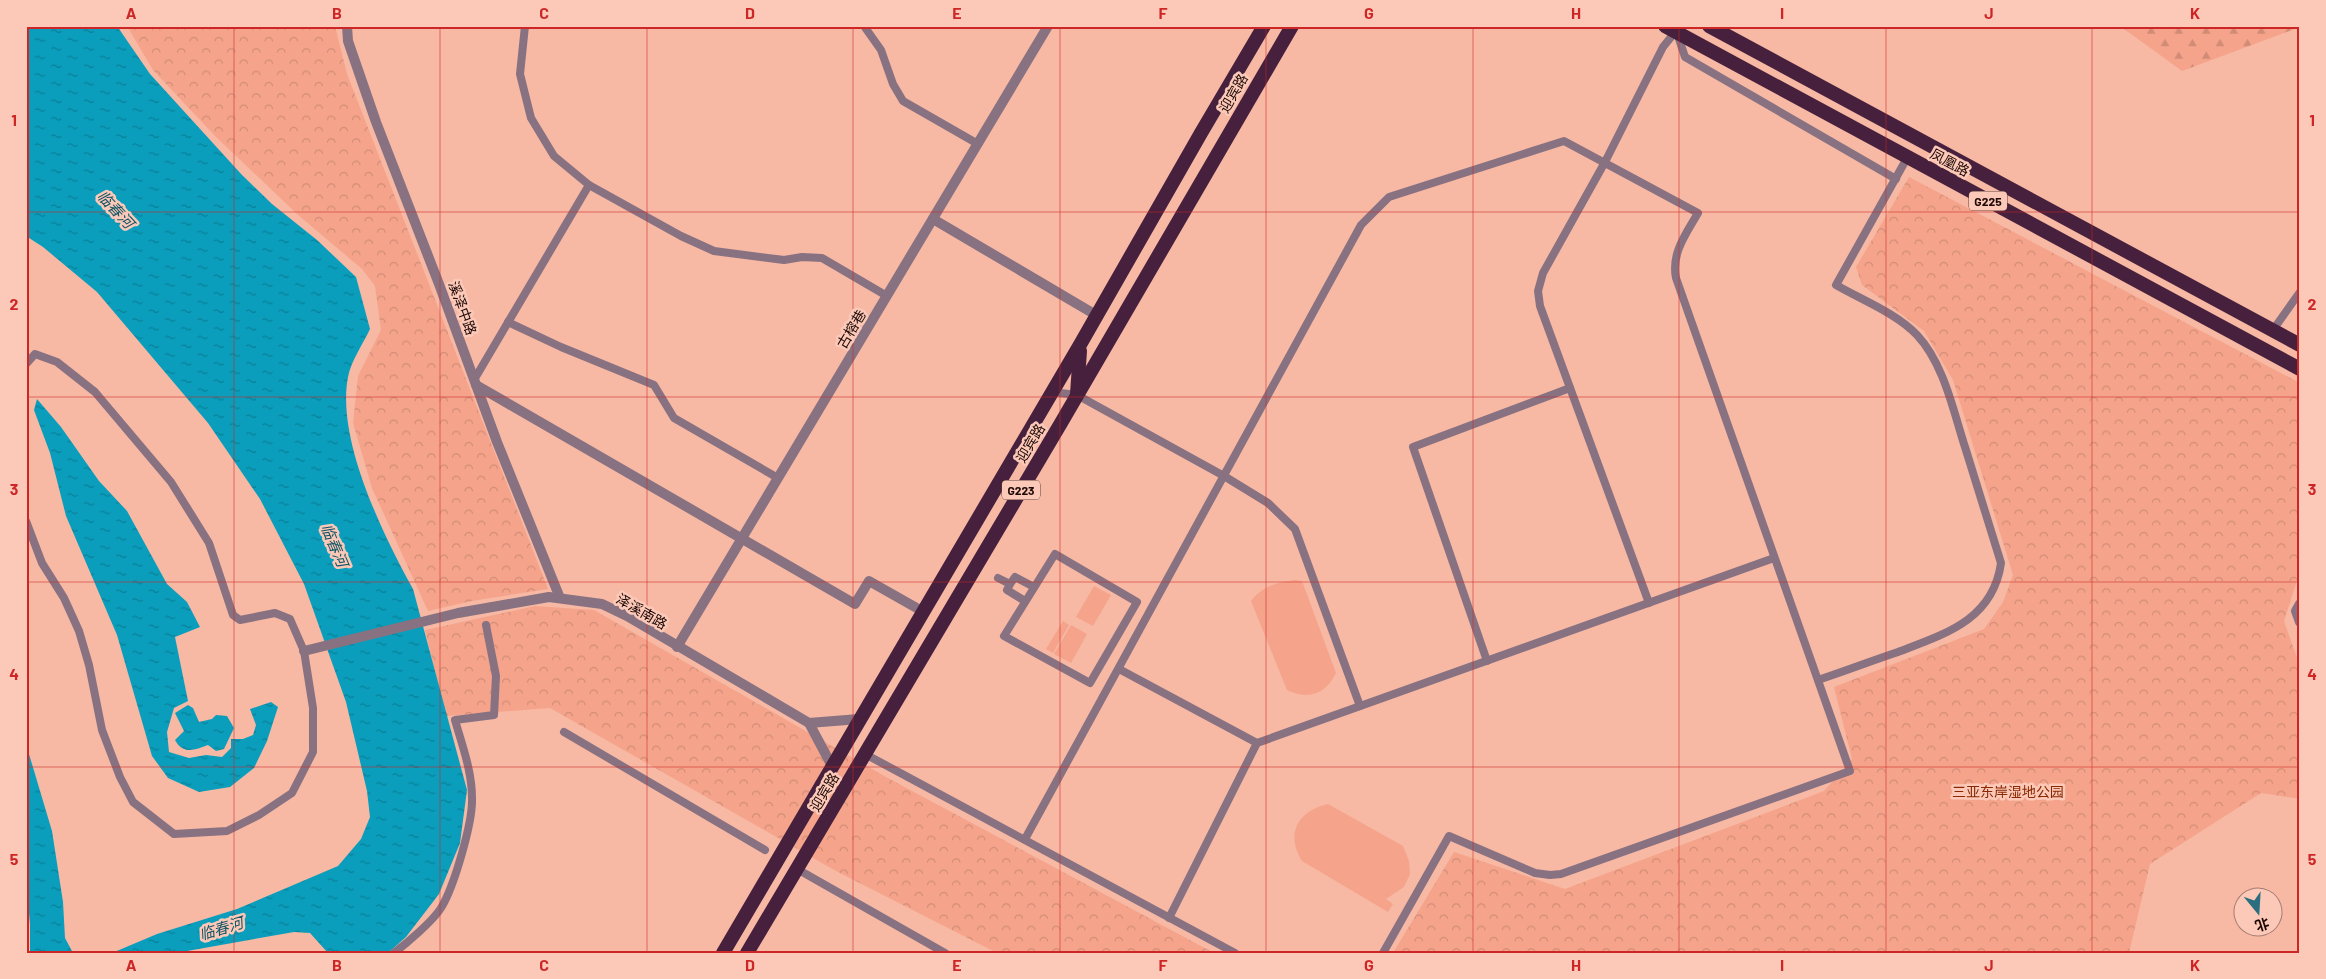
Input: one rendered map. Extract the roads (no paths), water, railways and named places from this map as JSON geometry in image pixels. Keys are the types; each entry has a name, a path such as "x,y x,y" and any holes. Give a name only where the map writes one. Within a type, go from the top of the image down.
{"highway":[{"name":"迎宾路","path":"723,953 1081,343 1264,26"},
{"name":"迎宾路","path":"748,953 1061,423 1292,26"},
{"name":"凤凰路","path":"1709,26 2300,345"},
{"name":"凤凰路","path":"1674,28 1908,158 2300,368"},
{"path":"1081,343 1086,356 1099,357"},
{"path":"1077,395 1077,368 1081,343"},
{"path":"1040,411 1061,423"}],"street":[{"name":"溪泽中路","path":"347,26 348,41 376,122 475,383 560,598"},
{"path":"525,26 520,74 531,118 554,156 588,185 681,236 714,251 784,260 802,257 822,258 887,296"},
{"path":"864,26 881,50 893,84 903,101 978,144"},
{"name":"古榕巷","path":"677,647 1048,26"},
{"path":"1649,603 1540,306 1538,291 1543,272 1605,162 1674,28"},
{"path":"1674,28 1685,57 1896,179"},
{"path":"1025,839 1361,225 1390,197 1558,141 1571,143 1698,213 1677,251 1674,266 1676,278 1850,771 1561,874 1535,873 1449,836 1383,953"},
{"path":"1818,680 1947,634 1967,621 1983,607 1999,580 2001,563 1956,420 1929,351 1916,335 1895,318 1836,285 1908,158"},
{"path":"588,185 508,322 475,383 855,604 869,581 922,611"},
{"path":"933,219 1096,315"},
{"path":"2273,330 2300,292"},
{"path":"508,322 561,348 654,384 674,418 778,478"},
{"path":"26,364 35,354 56,362 95,392 171,482 209,543 233,615 240,620 274,613 290,619 304,652 313,708 313,752 292,793 259,815 227,831 174,834 133,802 120,777 102,730 89,665 78,631 64,598 42,563 26,521"},
{"path":"1487,661 1413,447 1570,388"},
{"path":"1052,392 1077,395 1224,476 1268,503 1295,529 1360,706"},
{"path":"1055,554 1138,603 1090,683 1004,636 1025,600 1055,554"},
{"path":"1169,918 1257,744 1774,558"},
{"path":"1025,600 1007,590 1015,576 1034,587"},
{"path":"998,578 1010,584"},
{"name":"泽溪南路","path":"304,652 442,616 524,600 560,598 602,604 626,616 809,723"},
{"path":"2300,604 2296,611 2300,622"},
{"path":"394,953 405,945 441,908 463,851 472,799 470,772 455,720 494,715 496,676 486,625"},
{"path":"1119,669 1257,744"},
{"path":"832,766 809,723 859,719"},
{"path":"564,732 765,850"},
{"path":"865,754 1235,953"},
{"path":"797,868 945,953"}],"water":[{"name":"临春河","path":"26,26 117,26 150,74 242,175 272,204 317,240 356,277 370,329 354,359 348,377 346,402 355,457 376,515 413,589 467,790 460,843 439,894 406,937 388,953 328,953 310,933 294,932 176,953 112,953 157,934 237,909 338,866 361,839 370,817 367,791 346,702 304,584 260,499 208,423 97,292 43,247 26,236"},
{"path":"37,399 61,427 99,481 127,511 167,584 187,602 200,627 175,637 188,701 174,708 167,732 169,752 189,758 206,755 222,757 231,748 231,739 243,739 253,735 256,725 250,709 271,702 278,707 267,741 254,768 230,787 199,792 168,778 152,756 117,635 66,516 50,453 34,410"},
{"path":"188,705 193,708 199,722 212,719 216,715 227,716 234,728 224,749 216,751 208,745 190,750 178,745 175,740 184,731 175,713"},
{"path":"26,744 52,831 63,902 65,938 73,953 30,953 30,924 26,881"}],"park label":[{"name":"三亚东岸湿地公园","path":"2008,791"}]}
